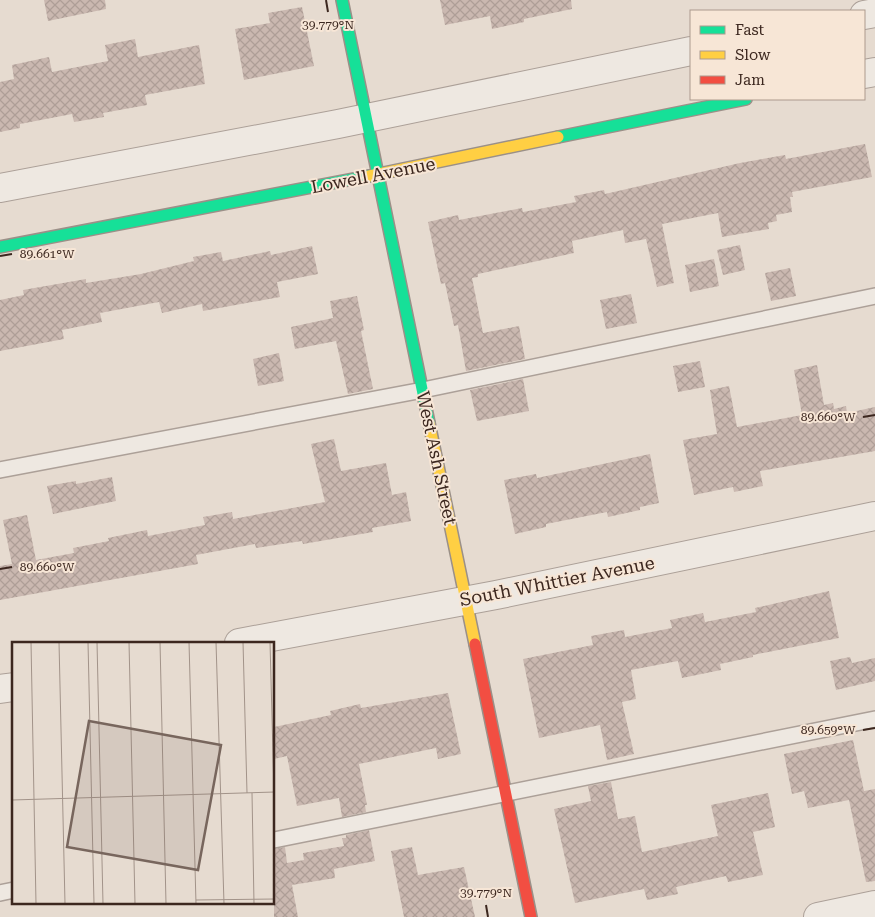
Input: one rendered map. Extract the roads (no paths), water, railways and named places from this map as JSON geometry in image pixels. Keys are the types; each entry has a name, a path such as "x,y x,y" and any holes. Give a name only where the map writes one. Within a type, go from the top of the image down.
{"street":[{"name":"West Ash Street","path":"342,0 532,917"},
{"path":"0,188 367,118 690,51"},
{"name":"Lowell Avenue","path":"0,247 379,174 741,100"},
{"name":"South Whittier Avenue","path":"244,642 467,600 875,516"},
{"path":"818,917 875,906"}],"lane":[{"path":"0,470 423,390 875,296"},
{"path":"275,840 875,719"}]}
